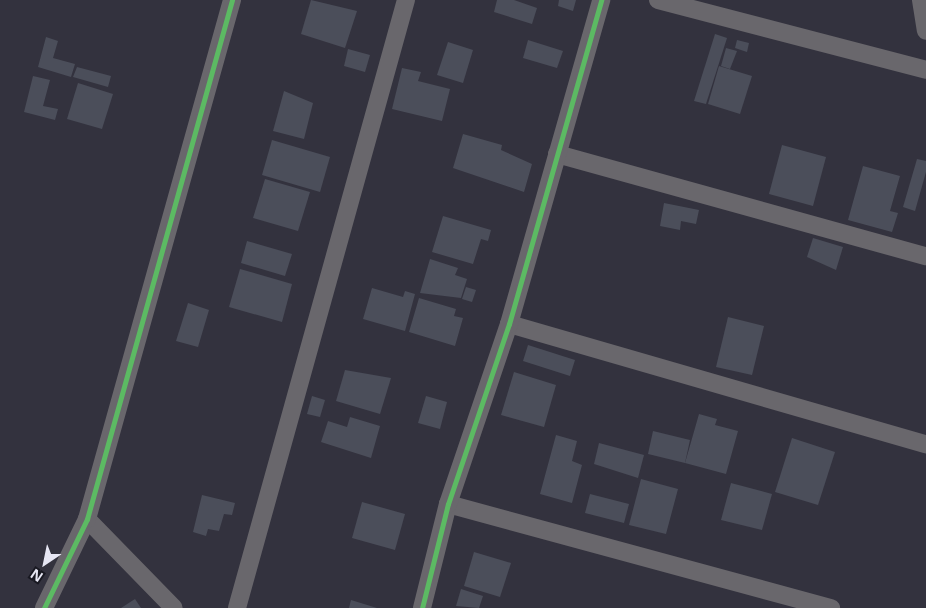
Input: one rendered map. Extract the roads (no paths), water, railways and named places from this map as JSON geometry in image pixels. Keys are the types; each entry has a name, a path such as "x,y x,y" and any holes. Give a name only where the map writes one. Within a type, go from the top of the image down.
{"street":[{"path":"44,608 87,519 232,0"},
{"path":"237,608 406,0"},
{"path":"422,608 448,504 509,324 601,0"},
{"path":"658,0 926,70"},
{"path":"921,0 926,31"},
{"path":"557,154 926,256"},
{"path":"509,324 926,444"},
{"path":"448,504 831,608"},
{"path":"87,519 174,608"}]}
